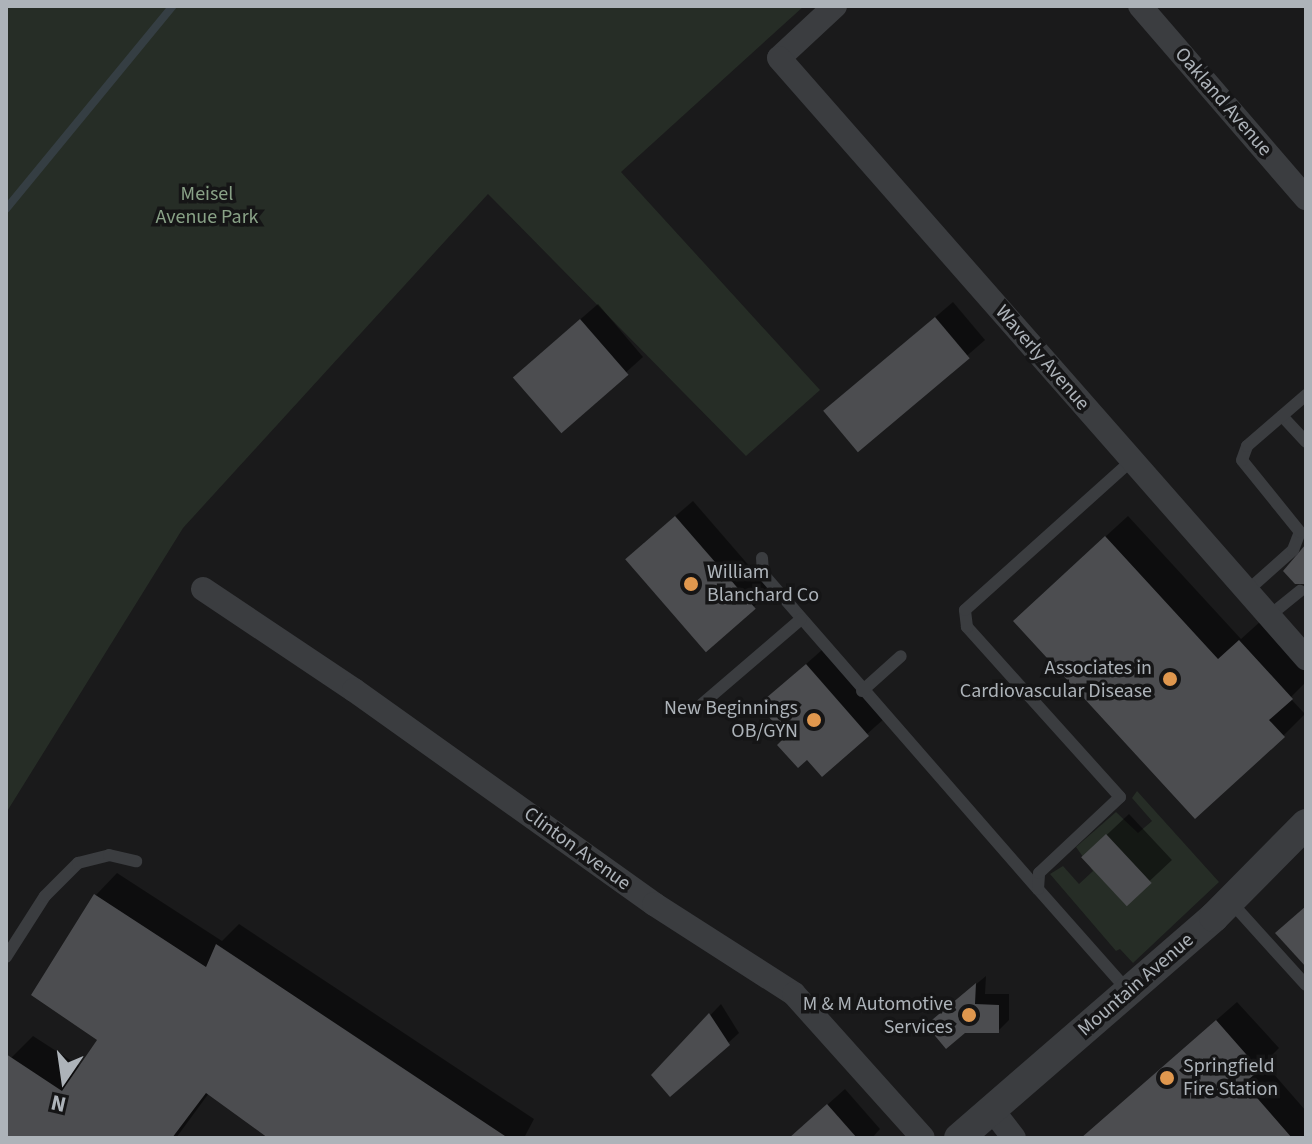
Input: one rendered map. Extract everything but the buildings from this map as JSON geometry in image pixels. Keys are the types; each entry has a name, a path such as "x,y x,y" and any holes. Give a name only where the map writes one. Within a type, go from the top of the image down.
{"street":[{"name":"Waverly Avenue","path":"835,6 779,58 1306,658"},
{"name":"Oakland Avenue","path":"1140,6 1306,198"},
{"name":"Clinton Avenue","path":"203,589 354,690 654,904 794,994 923,1138"},
{"name":"Mountain Avenue","path":"959,1138 1230,901 1306,824"},
{"path":"993,1111 1014,1138"}],"lane":[{"path":"1247,591 1293,550 1300,532 1245,467 1247,446 1306,395"},
{"path":"1282,416 1306,442"},
{"path":"1038,889 1039,873 1120,797 967,627 965,610 1132,460"},
{"path":"762,558 763,574 801,619 1129,992"},
{"path":"1269,616 1300,591"},
{"path":"702,704 801,619"},
{"path":"862,691 901,656"},
{"path":"6,957 45,896 78,863 109,855 136,861"},
{"path":"1230,901 1306,985"}],"green space":[{"name":"Meisel Avenue Park","path":"6,6 804,6 621,172 820,390 746,456 488,194 183,528 6,813"},
{"path":"1137,791 1219,882 1133,963 1120,949 1116,951 1050,874 1063,866 1079,884 1093,871 1076,847 1116,812 1138,833 1152,821 1132,798"}],"waterway":[{"path":"6,209 173,6"}],"place":[{"name":"William Blanchard Co","path":"691,584"},
{"name":"Associates in Cardiovascular Disease","path":"1170,679"},
{"name":"New Beginnings OB/GYN","path":"814,720"},
{"name":"M & M Automotive Services","path":"969,1015"},
{"name":"Springfield Fire Station","path":"1167,1078"}]}
